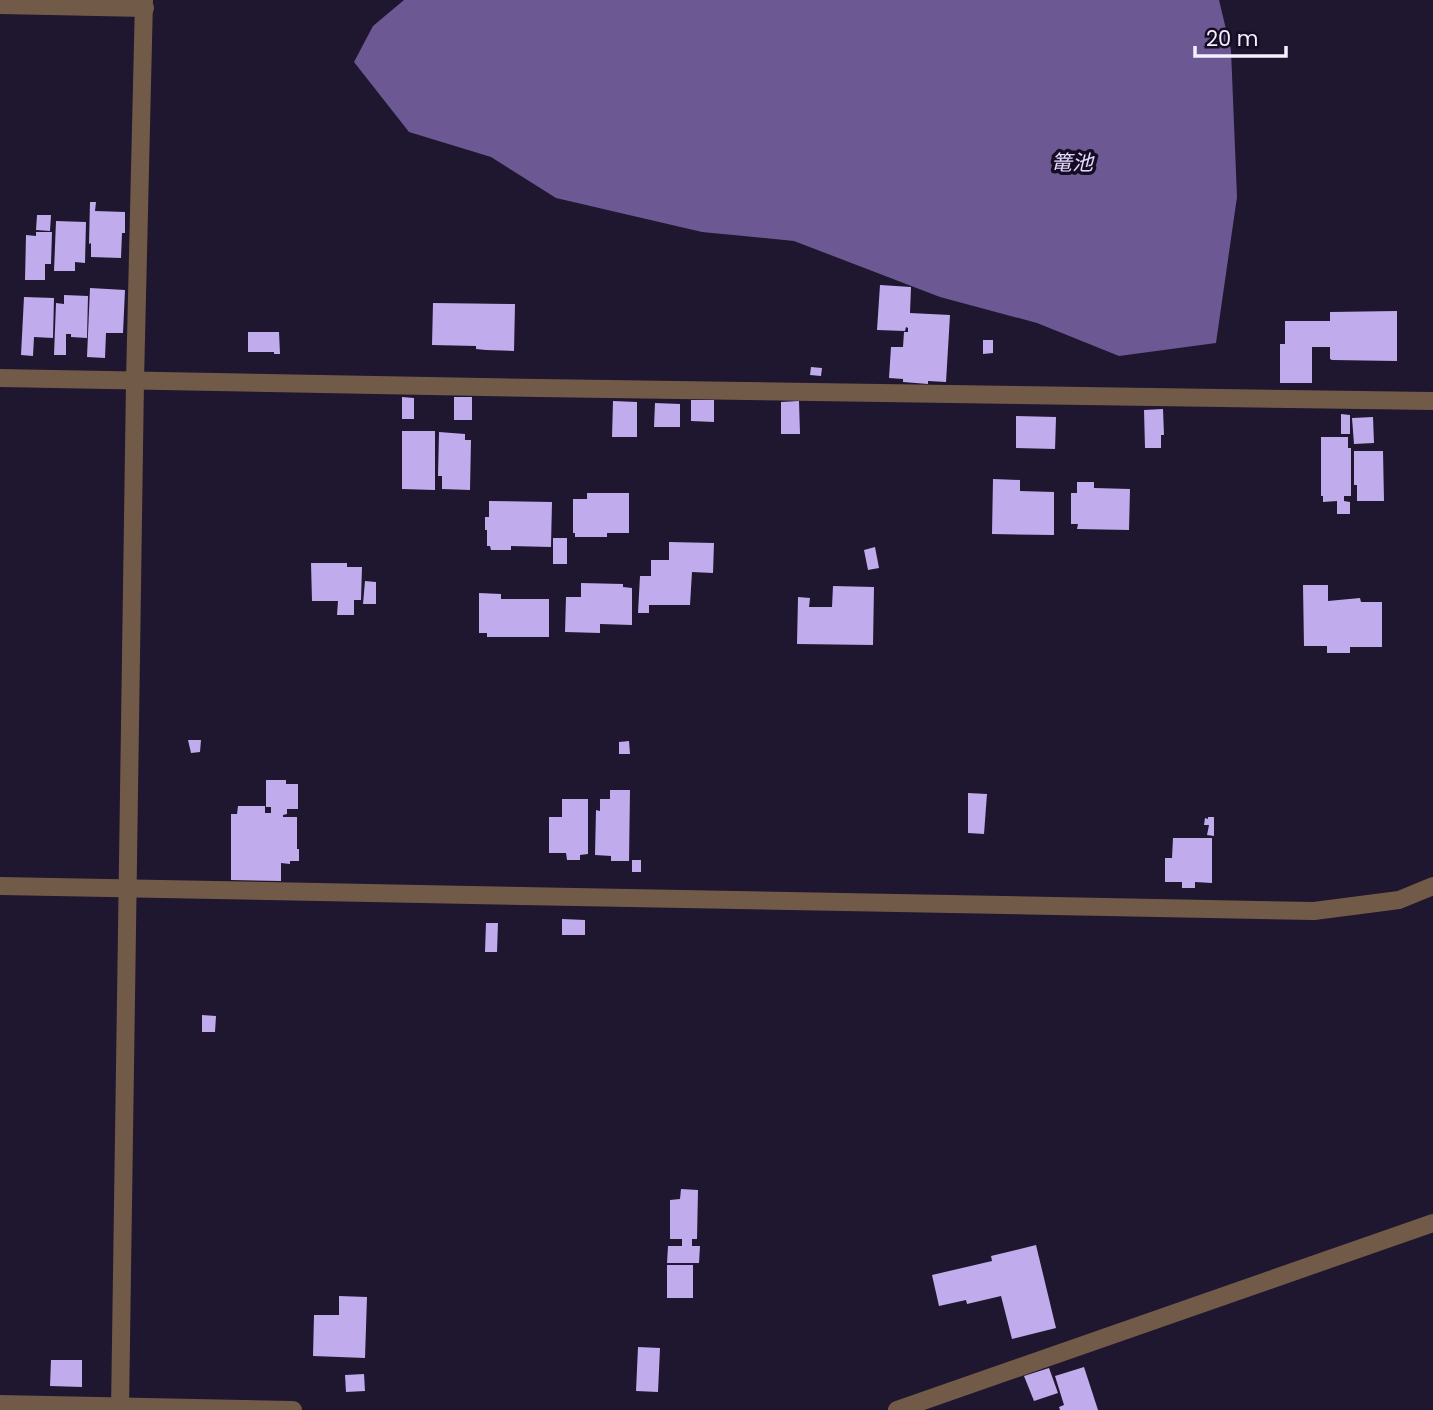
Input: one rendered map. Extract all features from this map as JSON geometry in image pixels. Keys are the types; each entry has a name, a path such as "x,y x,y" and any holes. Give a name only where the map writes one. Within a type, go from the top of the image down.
{"street":[{"path":"0,5 144,4 135,381 120,1408"},
{"path":"0,378 1433,401"},
{"path":"0,886 1314,911 1399,901 1433,886"},
{"path":"897,1410 1433,1223"},
{"path":"0,1404 293,1410"}],"water":[{"name":"篭池","path":"404,0 1219,0 1231,50 1237,197 1216,343 1119,356 1037,323 940,297 794,241 702,232 556,198 491,157 409,132 354,62 373,26"}],"building":[{"path":"90,202 96,202 95,211 125,212 121,258 91,257"},
{"path":"37,215 51,215 50,231 36,230"},
{"path":"56,221 86,222 85,263 75,262 75,271 54,271"},
{"path":"36,232 52,232 51,264 45,264 45,280 25,280 26,235 36,236"},
{"path":"880,285 911,287 910,313 950,315 946,382 928,381 928,384 889,378 891,347 903,347 904,332 908,332 908,328 906,327 905,331 877,330"},
{"path":"90,288 125,290 123,333 106,333 105,358 87,357"},
{"path":"64,295 88,296 87,338 66,334 66,355 54,355 56,303 64,304"},
{"path":"24,297 54,298 53,338 34,337 33,356 21,355"},
{"path":"433,303 515,304 514,351 476,349 476,346 432,345"},
{"path":"1397,311 1397,361 1332,360 1330,347 1312,347 1312,383 1280,383 1280,344 1285,344 1285,321 1330,321 1330,312"},
{"path":"248,332 279,332 280,354 248,352"},
{"path":"983,340 993,340 993,353 983,354"},
{"path":"811,367 822,368 821,376 810,375"},
{"path":"402,397 414,398 414,419 402,419"},
{"path":"454,397 472,397 472,420 454,420"},
{"path":"691,400 714,400 714,422 691,421"},
{"path":"613,401 637,402 637,437 612,437"},
{"path":"799,401 800,434 781,434 781,402"},
{"path":"655,403 680,404 680,427 654,427"},
{"path":"1163,409 1164,435 1161,435 1161,448 1145,448 1144,410"},
{"path":"1341,414 1350,415 1350,434 1341,434"},
{"path":"1016,416 1056,417 1055,449 1016,448"},
{"path":"1373,417 1374,443 1354,444 1352,418"},
{"path":"402,431 435,431 435,490 402,489"},
{"path":"439,432 465,434 465,440 471,440 470,490 442,489 442,476 438,476"},
{"path":"1321,437 1348,437 1348,448 1351,448 1351,496 1344,496 1344,501 1350,502 1350,514 1337,514 1337,501 1323,502"},
{"path":"1354,451 1383,451 1384,501 1357,501"},
{"path":"993,479 1020,480 1020,491 1054,492 1054,535 992,534"},
{"path":"1077,482 1094,482 1094,488 1130,489 1129,530 1077,529 1078,524 1071,524 1071,493 1077,493"},
{"path":"587,493 629,493 629,533 607,533 607,537 575,537 573,499 587,499"},
{"path":"489,501 552,502 551,547 511,546 511,550 491,550 490,546 487,546 485,530 485,517 489,517"},
{"path":"553,538 567,538 567,564 553,564"},
{"path":"669,542 714,543 713,573 692,572 690,605 649,605 649,613 638,613 640,576 651,576 651,560 669,560"},
{"path":"875,547 879,568 868,570 864,550"},
{"path":"311,563 347,563 347,567 362,567 361,600 354,600 354,615 337,615 338,601 312,601"},
{"path":"365,581 376,582 376,604 363,604"},
{"path":"581,583 623,584 623,587 632,588 632,625 600,624 600,633 565,632 566,597 581,597"},
{"path":"1303,585 1328,585 1328,601 1360,598 1361,602 1382,602 1382,647 1350,647 1350,653 1327,653 1327,646 1304,646"},
{"path":"833,586 874,587 873,645 797,644 798,597 810,598 809,607 832,607"},
{"path":"479,593 501,594 501,599 549,599 549,637 487,637 487,633 479,633"},
{"path":"188,740 201,740 200,752 191,753"},
{"path":"629,741 630,754 619,754 619,742"},
{"path":"266,780 286,780 286,784 298,784 298,809 287,809 287,814 283,817 297,817 299,861 281,863 281,881 231,880 231,814 237,814 238,806 265,806 265,813 271,813 271,807 266,807"},
{"path":"610,790 630,790 629,861 611,861 611,856 595,855 596,810 600,811 600,799 610,799"},
{"path":"968,793 987,794 984,834 968,833"},
{"path":"562,799 588,799 588,854 580,855 580,860 567,860 566,853 549,853 549,817 562,817"},
{"path":"1214,817 1214,836 1207,835 1209,825 1204,825 1205,818"},
{"path":"1173,838 1212,838 1212,883 1195,882 1195,888 1182,888 1182,882 1165,882 1165,858 1172,858"},
{"path":"632,860 641,860 641,872 632,872"},
{"path":"562,919 585,920 585,935 562,935"},
{"path":"486,923 498,923 497,952 485,952"},
{"path":"202,1015 216,1016 215,1032 202,1032"},
{"path":"681,1189 698,1190 697,1239 692,1239 692,1246 700,1246 699,1263 667,1263 668,1246 682,1246 682,1239 670,1239 670,1200 680,1199"},
{"path":"1036,1245 1056,1328 1012,1339 1001,1296 967,1304 966,1300 939,1306 932,1275 992,1261 991,1256"},
{"path":"667,1265 693,1265 693,1298 667,1298"},
{"path":"339,1296 367,1297 365,1358 313,1356 314,1315 339,1315"},
{"path":"638,1347 660,1348 658,1392 636,1391"},
{"path":"51,1360 82,1360 82,1387 50,1386"},
{"path":"1084,1367 1098,1410 1060,1410 1059,1407 1064,1405 1055,1376"},
{"path":"1049,1368 1058,1393 1034,1401 1024,1376"},
{"path":"364,1374 365,1391 346,1392 345,1375"}]}
